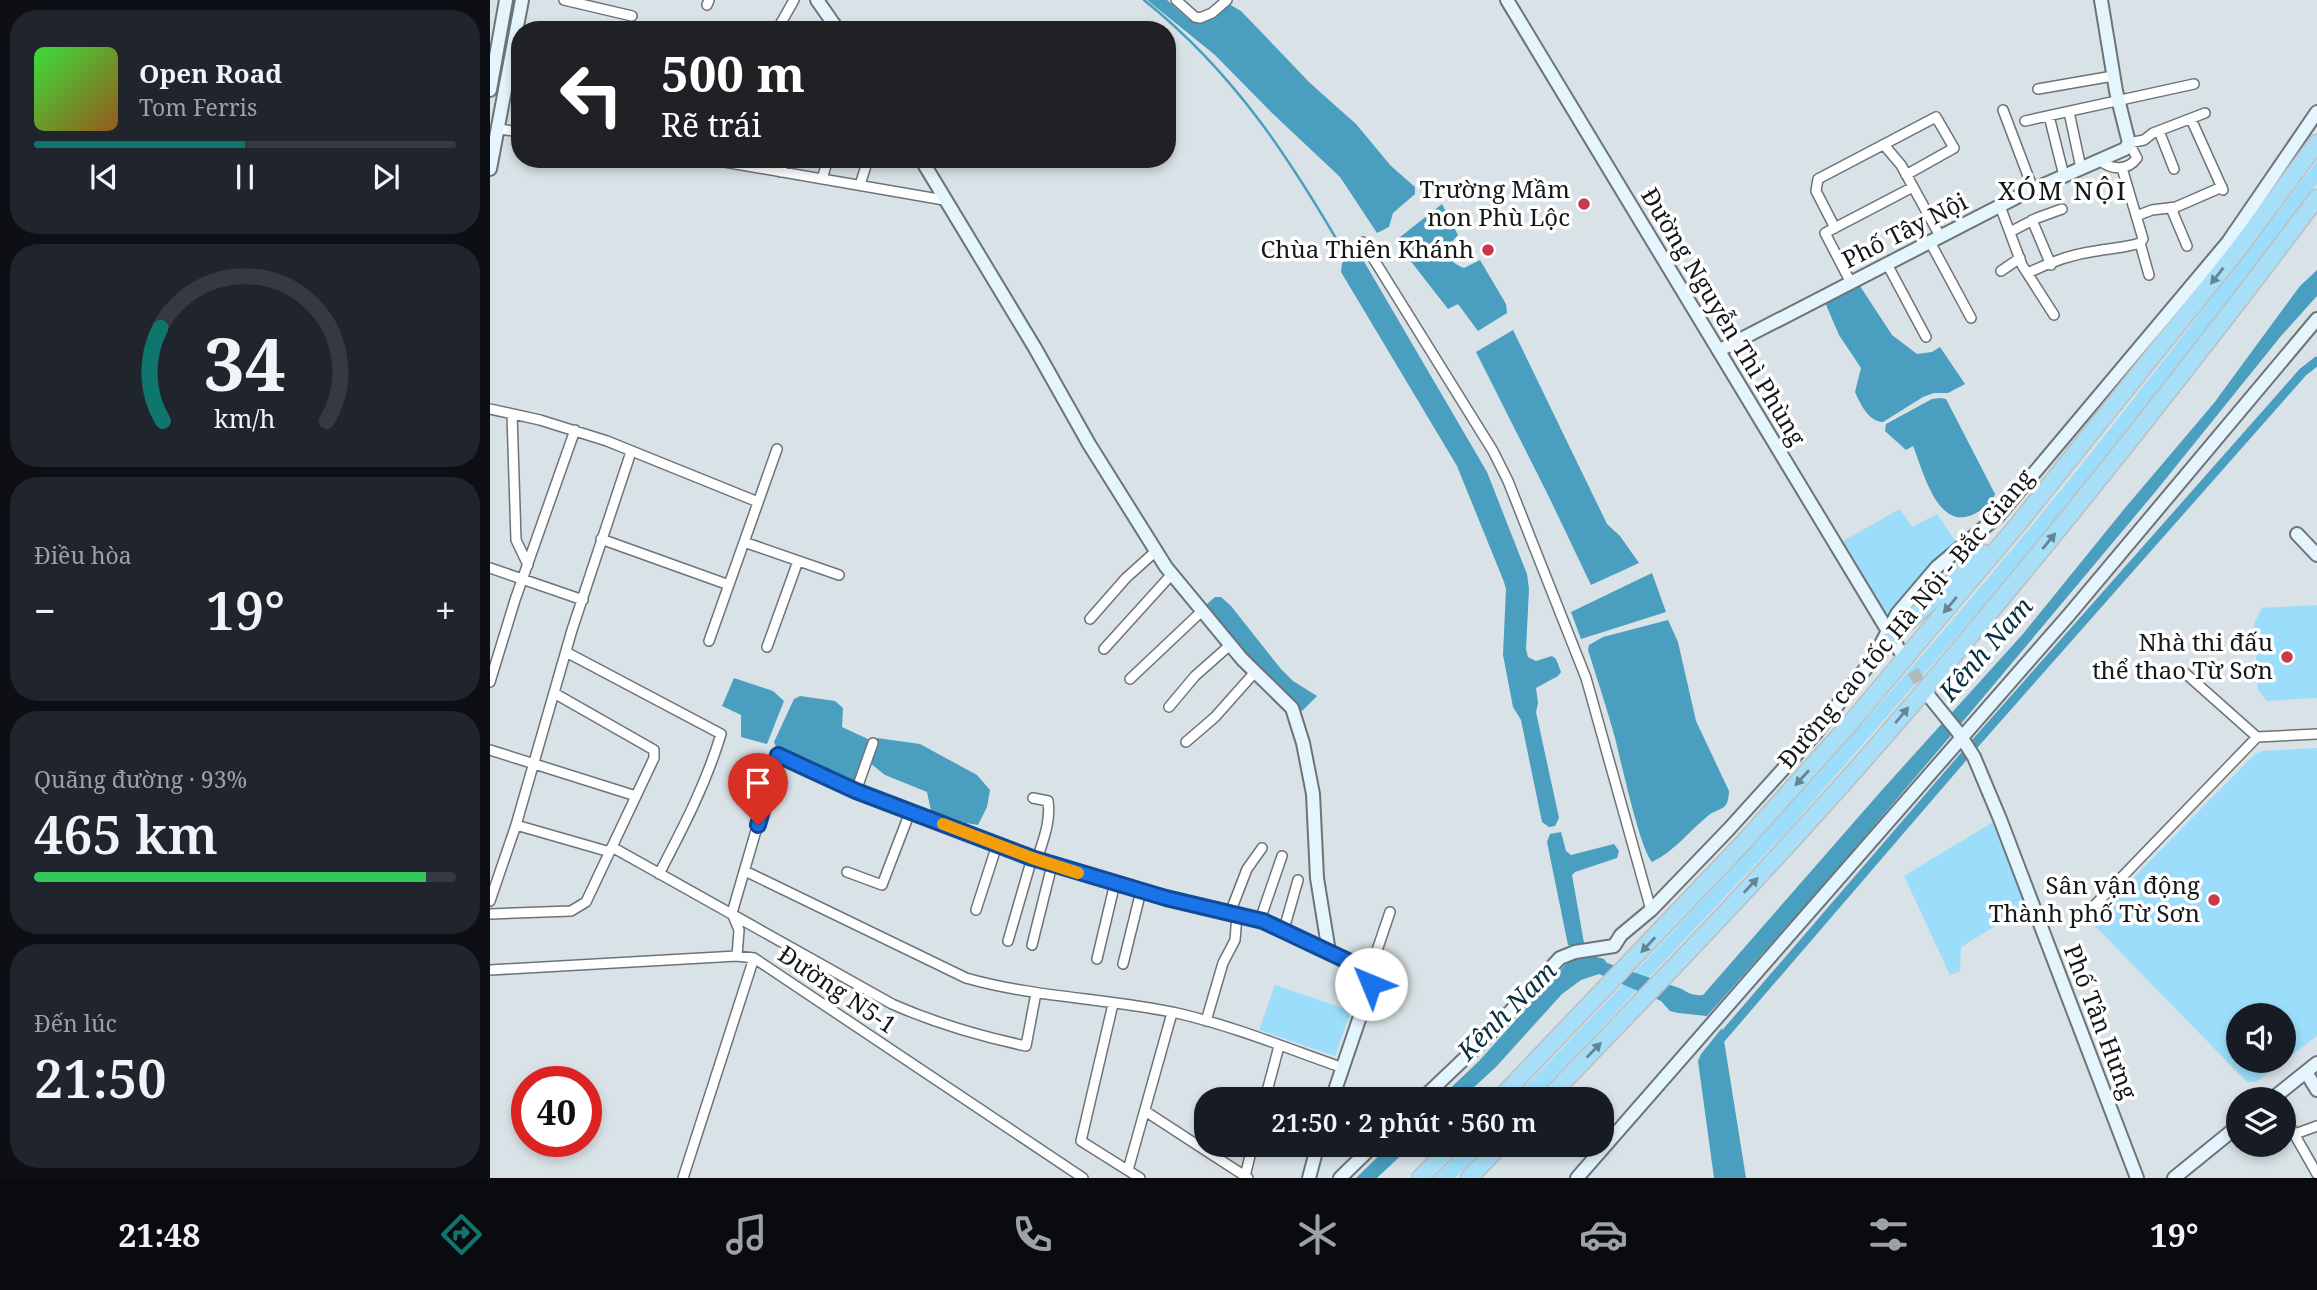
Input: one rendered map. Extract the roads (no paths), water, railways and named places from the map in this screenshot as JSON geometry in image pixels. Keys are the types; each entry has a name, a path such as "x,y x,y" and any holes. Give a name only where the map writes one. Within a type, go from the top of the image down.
{"highway":[{"path":"2259,222 2317,136"},
{"name":"Đường cao tốc Hà Nội - Bắc Giang","path":"1510,1087 1743,843 1847,727 2011,533 2259,222 2317,143"},
{"path":"1557,1087 1768,867 1873,750 2047,544 2215,334 2317,198"},
{"path":"1873,659 1890,634 1984,553 2095,428"},
{"path":"1420,1178 1441,1157"},
{"path":"1469,1178 1489,1157"}],"street":[{"path":"490,90 506,0"},
{"path":"520,21 522,0"},
{"path":"564,0 632,16"},
{"path":"782,21 793,0"},
{"path":"817,0 832,21"},
{"path":"1176,0 1195,17 1200,18 1212,13 1227,0"},
{"name":"Đường Nguyễn Thì Phùng","path":"1507,0 1903,656"},
{"path":"2099,160 2106,166 2122,168 2135,162 2137,158 2129,144 2118,101 2101,0"},
{"path":"490,169 494,128 511,75"},
{"path":"2038,89 2113,76"},
{"path":"2025,121 2194,84"},
{"path":"2003,110 2033,190"},
{"path":"2069,112 2081,168"},
{"path":"1890,634 1897,614 1937,568 1998,516 2228,242 2317,112"},
{"path":"2129,144 2205,113"},
{"path":"2049,116 2064,176"},
{"path":"1835,228 1816,191 1818,180 1933,117 1939,119 1954,148 1906,175"},
{"path":"2136,216 2152,209 2171,208 2223,190 2191,118"},
{"path":"2159,131 2174,169"},
{"name":"Phố Tây Nội","path":"1720,350 2000,206 2125,149 2129,144"},
{"path":"1884,145 1913,187 1971,318"},
{"path":"758,168 944,200"},
{"path":"780,172 782,168"},
{"path":"822,179 825,168"},
{"path":"860,185 865,168"},
{"path":"926,168 1035,348 1089,444 1156,551 1230,645 1292,708 1314,794 1317,878 1329,952"},
{"path":"2028,273 2094,251 2127,248 2140,243 2143,239 2122,168"},
{"path":"1851,283 1825,233 1913,187"},
{"path":"2000,206 2020,258 2054,315"},
{"path":"2171,208 2187,246"},
{"path":"2010,232 2062,209"},
{"path":"2032,220 2051,265"},
{"path":"1363,242 1493,451 1508,481 1586,678 1651,909"},
{"path":"2140,243 2149,275"},
{"path":"2001,271 2020,258"},
{"path":"1886,264 1926,337"},
{"path":"1577,1178 2077,605 2317,319"},
{"path":"490,409 575,430 607,441 758,502"},
{"path":"512,414 516,540 528,565"},
{"path":"490,682 522,580 575,430"},
{"path":"709,641 777,449"},
{"path":"490,901 516,825 601,539 631,452"},
{"path":"2297,534 2317,555"},
{"path":"601,539 729,585"},
{"path":"744,542 839,575"},
{"path":"1090,619 1117,588 1156,551"},
{"path":"767,647 798,561"},
{"path":"490,568 583,600"},
{"path":"1104,649 1172,574"},
{"path":"1130,679 1202,611"},
{"path":"1169,708 1195,676 1230,645"},
{"path":"566,652 721,734 699,797 659,874"},
{"path":"1435,1087 1484,1040 1560,958 1575,952 1613,947 1621,934 1651,909 1729,829 1815,734 1873,659"},
{"path":"1186,743 1255,672"},
{"path":"2185,673 2257,737"},
{"path":"490,914 571,911 586,902 654,758 654,750 554,693"},
{"name":"Phố Tân Hưng","path":"1928,695 1974,757 2005,831 2137,1178"},
{"path":"2091,909 2257,737 2317,734"},
{"path":"856,791 872,747"},
{"path":"490,750 636,796"},
{"path":"737,956 738,930 732,913 778,755 856,791 1034,859 1141,891 1261,920 1284,929 1369,974"},
{"path":"1008,941 1050,818 1048,801 1033,798"},
{"path":"847,872 882,885 910,812"},
{"path":"516,825 611,849 732,913 892,1004 971,1034 1026,1046 1036,993"},
{"path":"976,910 997,845"},
{"path":"1206,1021 1223,963 1235,940 1234,914 1247,869 1262,848"},
{"path":"1261,920 1282,856"},
{"path":"1032,945 1052,865"},
{"path":"745,871 966,978 998,988 1172,1013 1206,1021 1343,1068"},
{"path":"1284,929 1298,880"},
{"path":"1097,959 1115,883"},
{"path":"1123,964 1141,891"},
{"path":"1336,1087 1371,984 1369,974 1390,912"},
{"name":"Đường N5-1","path":"490,970 737,956 754,958 1083,1178"},
{"path":"683,1178 754,958"},
{"path":"1113,1004 1081,1141 1140,1178"},
{"path":"1128,1170 1172,1013"},
{"path":"1268,1087 1279,1045"},
{"path":"2287,1087 2317,1063"},
{"path":"2306,1072 2317,1090"},
{"path":"1145,1111 1246,1177 1250,1157"},
{"path":"2296,1134 2317,1126"},
{"path":"2174,1178 2226,1136"},
{"path":"2296,1136 2317,1174"},
{"path":"1309,1178 1315,1157"},
{"path":"1340,1178 1362,1157"}],"waterway":[{"path":"1144,0 1169,21"},
{"path":"1176,27 1234,88 1259,120 1305,187 1348,259"},
{"path":"1718,1042 1971,748 2303,372 2317,361"}],"tunnel":[{"path":"1903,656 1928,695"}],"place":[{"name":"Trường Mầm non Phù Lộc","path":"1584,204"},
{"name":"Chùa Thiên Khánh","path":"1488,250"},
{"name":"Nhà thi đấu thể thao Từ Sơn","path":"2287,657"},
{"name":"Sân vận động Thành phố Từ Sơn","path":"2214,900"}],"district":[{"name":"XÓM NỘI","path":"2063,191"}],"water label":[{"name":"Kênh Nam","path":"1986,649"},
{"name":"Kênh Nam","path":"1507,1011"}]}
